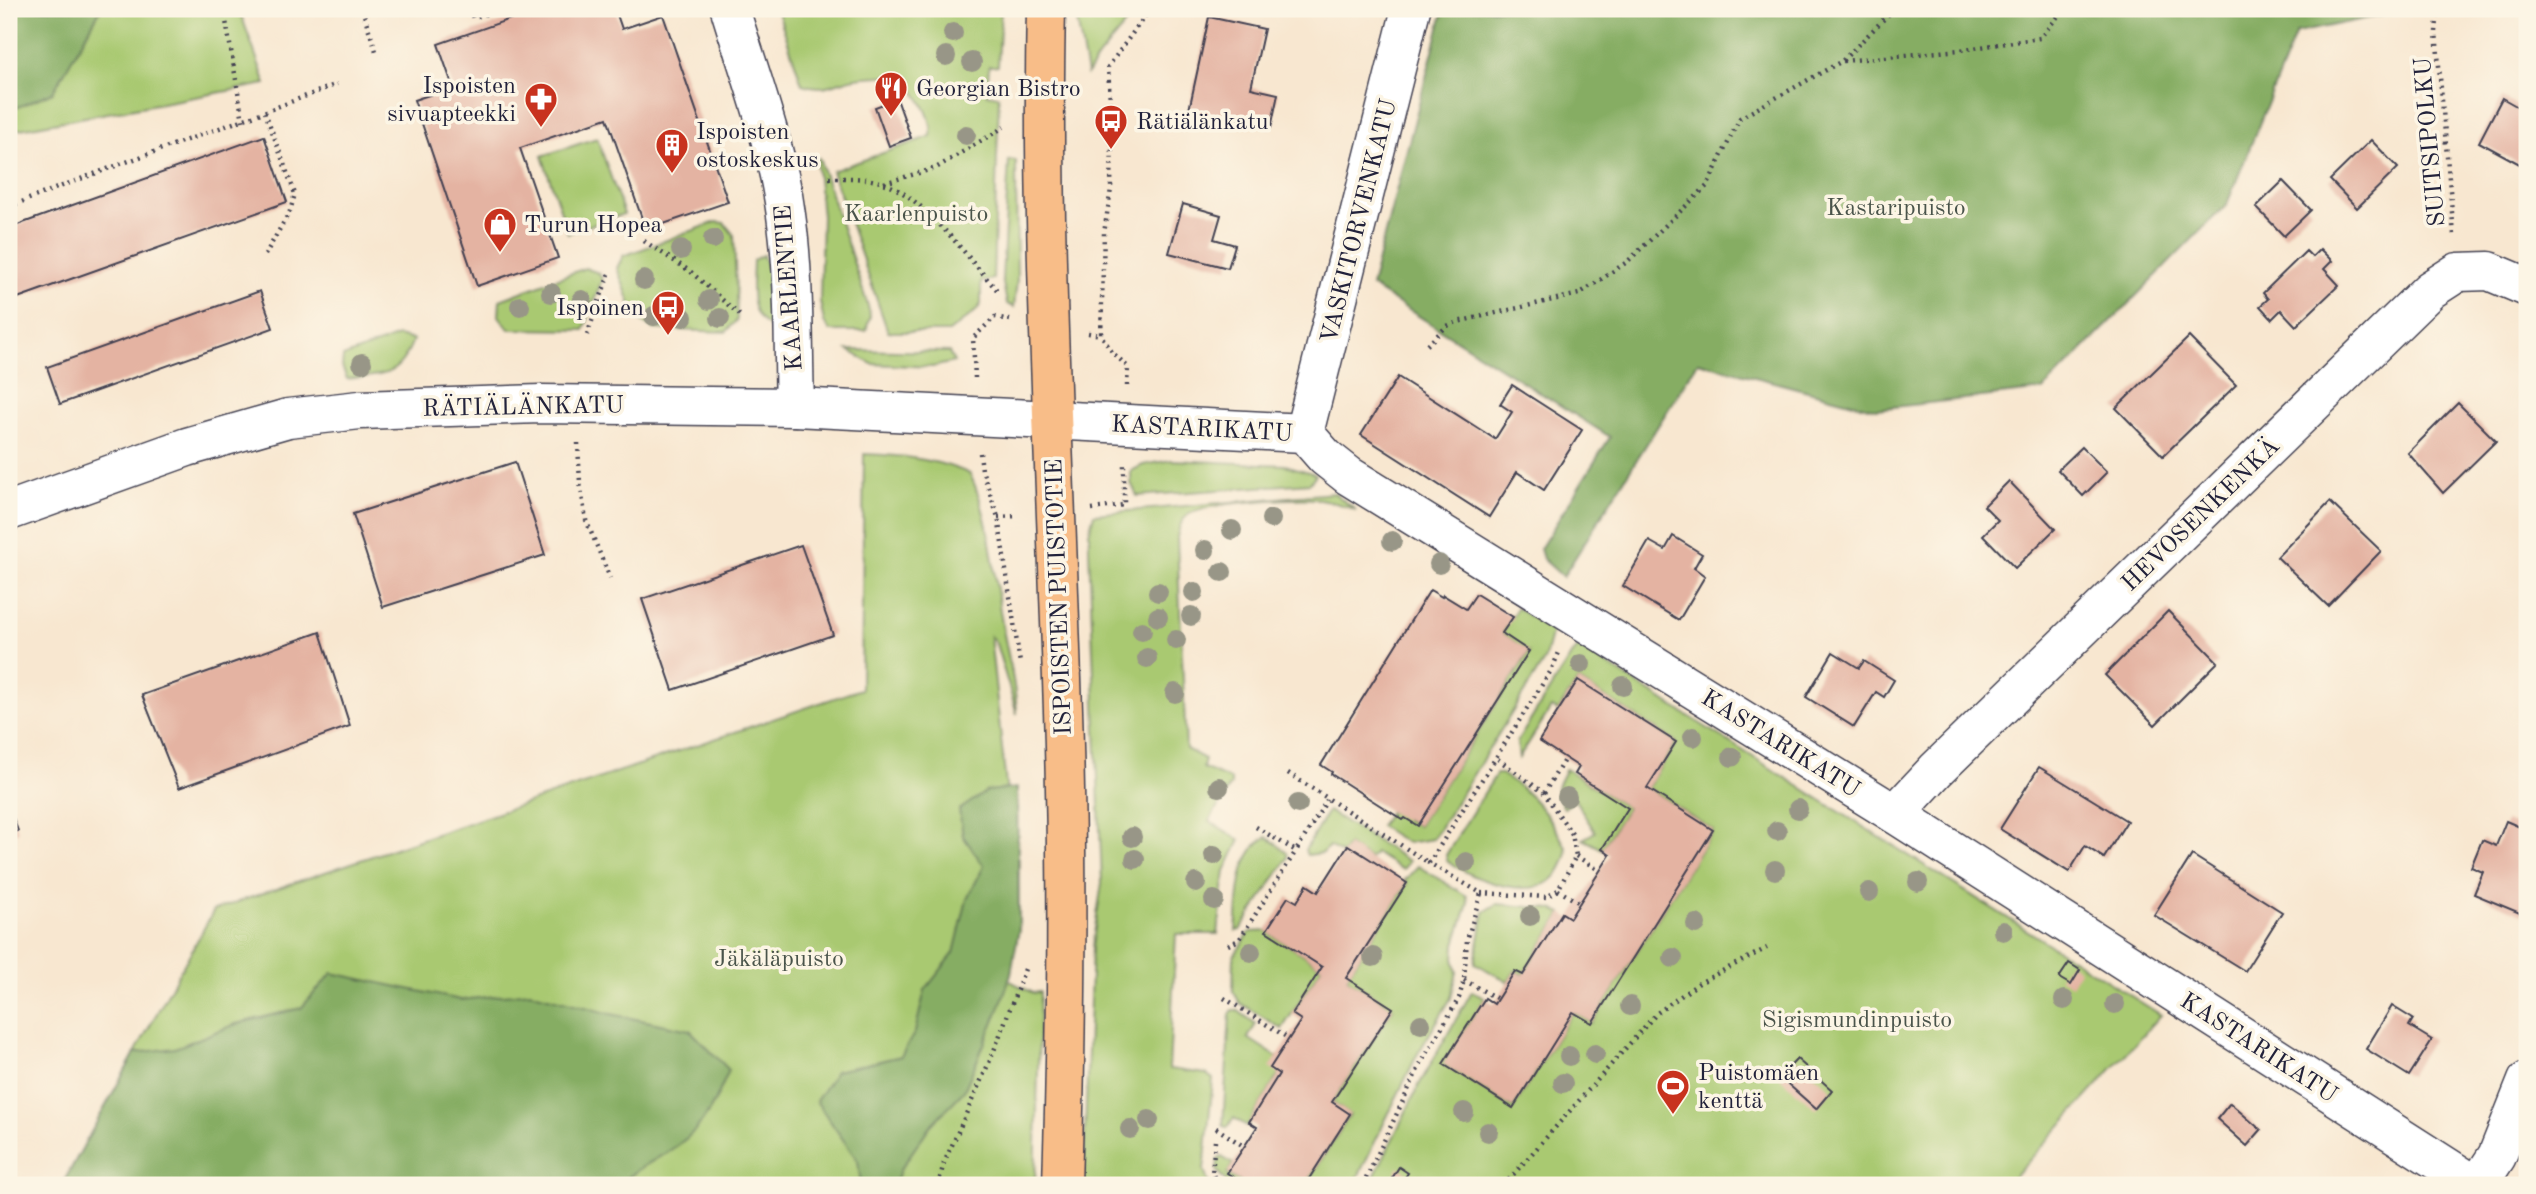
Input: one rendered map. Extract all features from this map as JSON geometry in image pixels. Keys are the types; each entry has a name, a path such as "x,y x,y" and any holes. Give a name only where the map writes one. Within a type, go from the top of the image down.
{"main road":[{"name":"ISPOISTEN PUISTOTIE","path":"1046,9 1044,90 1052,419 1065,790 1065,1089 1062,1185"}],"street":[{"name":"KAARLENTIE","path":"730,9 777,166 786,212 793,299 795,407"},
{"name":"VASKITORVENKATU","path":"1304,433 1411,9"},
{"path":"2458,272 2489,271 2527,287"},
{"name":"HEVOSENKENKÄ","path":"1895,814 1946,761 2430,290 2458,272"},
{"name":"RÄTIÄLÄNKATU","path":"9,511 187,447 288,418 400,408 528,405 795,407 1052,419"},
{"name":"KASTARIKATU","path":"1052,419 1304,433 1325,457 1349,476 1895,814 2476,1185"},
{"path":"2476,1185 2497,1156 2527,1081"}],"path":[{"path":"224,9 243,121"},
{"path":"362,9 376,51"},
{"path":"470,9 473,18 503,9"},
{"path":"1128,367 1112,352 1101,335 1104,233 1111,189 1112,136 1108,67 1150,9"},
{"path":"1427,345 1447,326 1457,322 1579,294 1627,262 1707,186 1740,118 1842,61 1894,9"},
{"path":"1842,61 1960,50 2040,38 2064,9"},
{"name":"SUITSIPOLKU","path":"2438,9 2436,32 2458,272"},
{"path":"9,207 101,170 243,121 338,84"},
{"path":"265,112 295,194 290,211 265,255"},
{"path":"883,183 936,168 1004,127"},
{"path":"830,178 883,183 904,193 920,206 997,290"},
{"path":"644,241 691,272 743,318"},
{"path":"587,335 609,274"},
{"path":"973,338 995,317"},
{"path":"578,443 580,483 586,520 610,578"},
{"path":"982,470 998,517 1021,668"},
{"path":"1429,863 1552,669 1562,647"},
{"path":"1288,773 1327,800 1481,893 1547,897 1558,890 1577,856 1572,834 1544,793 1495,757"},
{"path":"1544,793 1564,760"},
{"path":"1228,946 1239,940 1327,800"},
{"path":"1256,827 1296,851"},
{"path":"1577,856 1599,870"},
{"path":"1558,890 1578,902"},
{"path":"1363,1185 1419,1067 1459,998 1464,980 1467,940 1481,893"},
{"path":"1504,1185 1657,1013 1699,983 1767,947"},
{"path":"937,1185 1013,1004 1025,973 1025,960"},
{"path":"1464,980 1496,998"},
{"path":"1224,998 1285,1036"},
{"path":"1216,1128 1242,1144"},
{"path":"1215,1141 1212,1173 1218,1185"}],"green space":[{"path":"9,9 239,9 266,84 9,131"},
{"path":"9,9 101,9 53,92 9,111"},
{"name":"Kaarlenpuisto","path":"777,9 1001,9 998,66 989,66 987,94 999,96 993,279 981,282 981,304 976,311 949,332 888,332 832,171 931,136 927,111 901,75 856,78 824,87 802,84"},
{"path":"1075,9 1138,9 1087,74"},
{"name":"Kastaripuisto","path":"1444,9 2413,9 2296,33 2227,204 2043,390 1876,409 1698,362 1563,577 1543,559 1540,549 1610,437 1371,286"},
{"path":"597,138 624,214 568,233 542,156"},
{"path":"819,158 868,306 870,316 866,331 830,331 824,322 820,301 822,216 816,159"},
{"path":"1009,160 1016,161 1017,280 1014,307 1007,304 1002,278"},
{"path":"716,222 724,223 734,235 737,320 726,332 653,329 636,318 617,268 623,256"},
{"path":"763,255 773,291 772,328 758,315 752,298 753,260"},
{"path":"585,268 599,273 602,279 584,330 509,329 499,316 500,300"},
{"path":"398,336 413,340 402,362 395,368 380,375 347,379 342,367 343,357"},
{"path":"848,350 949,352 954,362 932,367 872,364"},
{"name":"Jäkäläpuisto","path":"864,454 918,459 970,474 983,510 1017,714 996,644 990,636 1009,813 1019,860 1019,929 1008,980 1033,993 1040,992 1035,1185 62,1185 214,910 861,689"},
{"path":"1172,460 1285,465 1316,474 1310,483 1137,496 1131,483 1131,471 1143,465"},
{"path":"1334,493 1356,510 1319,499 1252,502 1198,510 1186,516 1179,528 1177,538 1186,749 1205,759 1203,768 1231,780 1231,785 1209,821 1240,840 1225,871 1218,934 1176,934 1169,1069 1206,1074 1213,1079 1204,1170 1209,1185 1083,1185 1092,947 1102,883 1089,549 1089,533 1094,514"},
{"path":"1517,608 1552,631 1544,661 1433,839 1407,843 1380,826 1390,811 1418,826 1529,652 1502,633"},
{"name":"Sigismundinpuisto","path":"1579,647 2161,1015 2007,1185 1370,1185 1419,1085 1472,991 1485,998 1444,1064 1513,1108 1573,1012 1592,1023 1713,830 1647,788 1676,742 1578,680 1558,711 1551,708 1519,758 1517,742"},
{"path":"1566,769 1628,808 1602,849 1583,839 1595,832 1575,800 1564,808 1561,802 1557,788"},
{"path":"1496,774 1512,781 1531,797 1553,824 1566,847 1561,868 1552,880 1539,886 1524,888 1490,882 1447,861 1446,855"},
{"path":"1017,788 1019,929 1011,974 998,1012 964,1091 930,1126 900,1170 895,1185 861,1185 858,1161 816,1101 836,1071 901,1056 915,1032 925,990 954,953 967,899 984,866 963,836 959,810 987,791"},
{"path":"1328,811 1409,861 1403,870 1375,853 1370,859 1348,845 1342,854 1329,846 1323,853 1307,855 1305,850"},
{"path":"1267,837 1287,852 1288,858 1240,930 1236,931 1244,866 1257,844"},
{"path":"1418,866 1467,896 1468,903 1455,944 1457,972 1451,998 1417,1055 1354,1185 1305,1185 1350,1115 1332,1102 1393,1008 1346,978 1407,883 1404,881"},
{"path":"1497,904 1552,909 1562,913 1523,975 1515,971 1508,982 1475,963 1484,912"},
{"path":"1266,931 1322,967 1282,1029 1240,1003 1233,991 1234,956 1250,932"},
{"path":"332,973 461,1000 530,992 611,1014 690,1030 729,1070 715,1101 696,1129 678,1145 620,1185 385,1185 384,1181 371,1185 62,1185 135,1053 175,1048 236,1024 301,1008"},
{"path":"1233,1010 1256,1024 1248,1038 1277,1057 1279,1074 1247,1126 1234,1118 1227,1128 1223,1125 1230,1014"},
{"path":"1222,1157 1233,1164 1227,1174 1246,1185 1229,1185 1217,1171 1218,1159"}],"building":[{"name":"Ispoisten ostoskeskus","path":"539,9 615,9 622,29 663,15 728,202 646,230 607,118 520,148 558,258 477,286 414,100 453,87 438,44"},
{"path":"1209,17 1264,29 1251,88 1278,94 1271,128 1189,110"},
{"path":"2502,98 2527,112 2527,168 2479,142"},
{"name":"Georgian Bistro","path":"897,99 911,138 889,146 875,107"},
{"path":"264,136 287,202 9,301 9,228"},
{"path":"2371,140 2398,168 2357,208 2330,180"},
{"path":"2283,181 2311,210 2284,236 2256,207"},
{"path":"1183,204 1221,215 1214,239 1235,245 1228,268 1169,253"},
{"path":"2320,249 2332,261 2324,269 2339,285 2296,326 2281,310 2272,319 2260,306 2268,299 2263,293 2306,251 2312,257"},
{"path":"260,291 273,328 60,404 47,367"},
{"path":"2189,337 2236,385 2163,456 2116,408"},
{"path":"1398,377 1495,439 1512,412 1500,404 1512,385 1582,430 1544,490 1517,472 1489,517 1361,435"},
{"path":"2458,403 2496,441 2443,493 2408,453"},
{"path":"2082,447 2107,472 2083,496 2058,470"},
{"path":"515,462 545,555 383,607 353,514"},
{"path":"2009,481 2055,529 2015,568 1983,535 1998,520 1984,506"},
{"path":"2330,502 2381,551 2328,606 2277,557"},
{"path":"1673,536 1702,554 1694,568 1705,576 1679,620 1623,586 1649,541 1665,550"},
{"path":"801,545 833,635 673,690 642,599"},
{"path":"1430,590 1466,609 1476,594 1513,617 1502,633 1529,651 1418,826 1405,818 1403,820 1321,765"},
{"path":"2168,611 2218,662 2155,725 2105,675"},
{"path":"320,632 350,726 179,788 142,695"},
{"path":"1833,652 1859,668 1864,661 1894,680 1884,697 1876,692 1854,727 1806,697"},
{"path":"1578,680 1676,742 1647,788 1713,830 1592,1023 1573,1012 1513,1108 1443,1064 1485,998 1494,1004 1515,971 1523,975 1562,913 1570,918 1610,855 1602,849 1628,808 1575,774 1579,767 1539,741"},
{"path":"2039,767 2127,821 2104,858 2085,846 2069,872 2000,829"},
{"path":"9,807 18,831 9,834"},
{"path":"2506,821 2527,830 2527,916 2474,894 2483,872 2471,867 2482,840 2496,846"},
{"path":"1348,845 1407,883 1346,978 1393,1008 1332,1102 1350,1114 1305,1185 1246,1185 1227,1173 1257,1127 1249,1122 1279,1074 1270,1068 1301,1020 1292,1014 1322,967 1266,931 1288,897 1297,902 1307,885 1318,892"},
{"path":"2192,855 2282,912 2245,971 2154,915"},
{"path":"2069,963 2080,970 2071,985 2059,978"},
{"path":"2392,1006 2413,1019 2409,1026 2432,1040 2409,1076 2366,1049"},
{"path":"1797,1059 1832,1090 1816,1109 1780,1077"},
{"path":"2230,1103 2261,1130 2247,1146 2217,1119"},
{"path":"1399,1167 1408,1173 1402,1182 1407,1185 1388,1185"}],"place":[{"name":"Georgian Bistro","path":"891,118"},
{"name":"Ispoisten sivuapteekki","path":"541,129"},
{"name":"Rätiälänkatu","path":"1111,151"},
{"name":"Ispoisten ostoskeskus","path":"672,175"},
{"name":"Turun Hopea","path":"500,254"},
{"name":"Ispoinen","path":"668,337"},
{"name":"Puistomäen kenttä","path":"1673,1116"}]}
